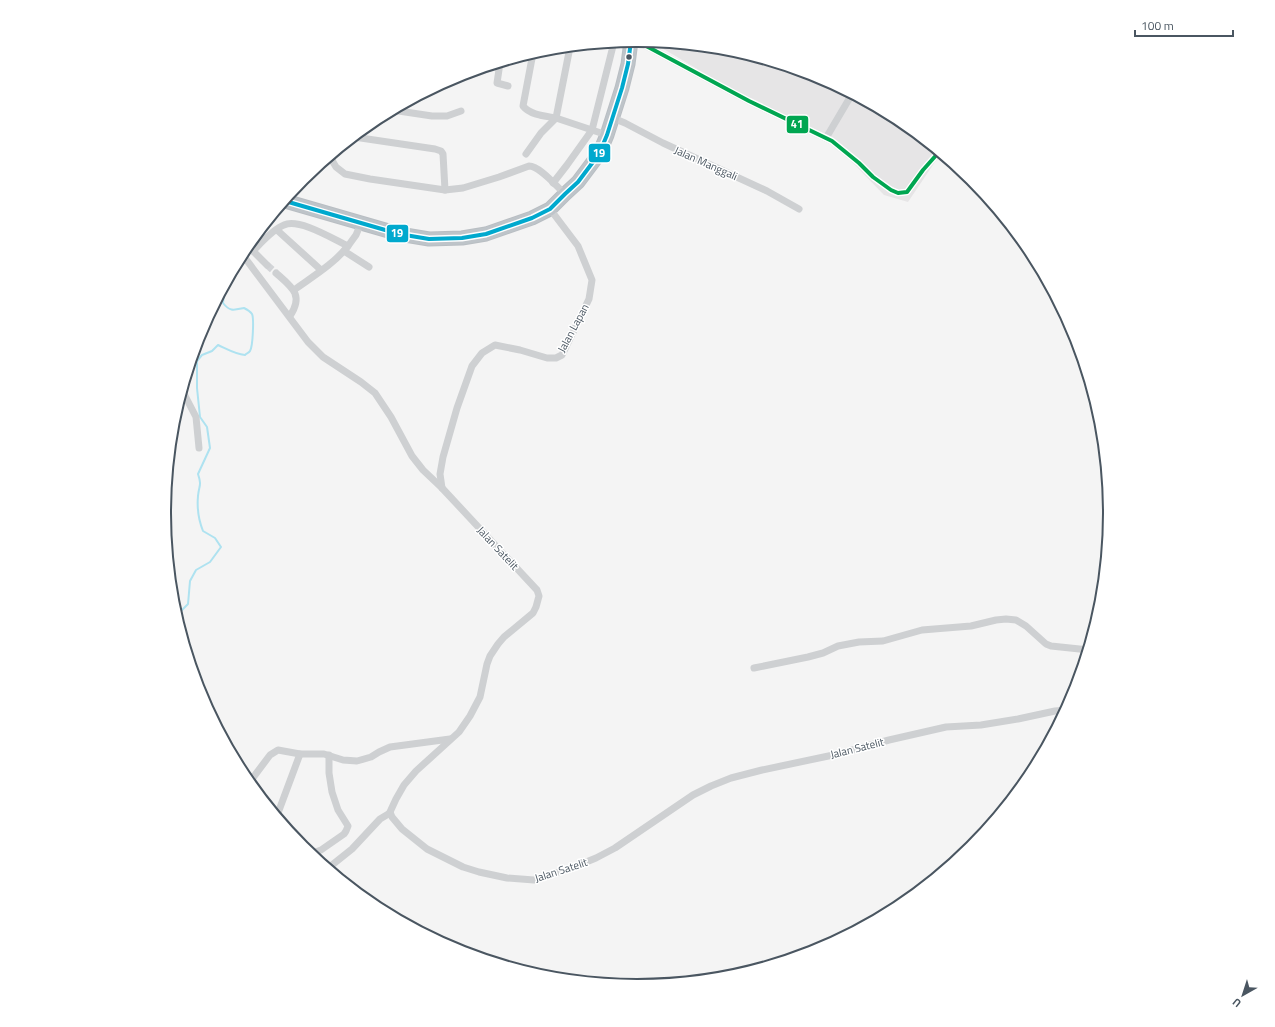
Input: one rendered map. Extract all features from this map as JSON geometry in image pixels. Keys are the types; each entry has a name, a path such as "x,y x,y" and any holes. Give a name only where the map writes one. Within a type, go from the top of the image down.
{"highway":[{"path":"290,202 399,234 428,239 462,238 486,234 532,218 550,209 578,182 599,154 613,118 628,64 630,47"}],"street":[{"path":"649,47 749,101 832,141 886,186 898,193 907,192 936,155"},
{"path":"553,183 592,130 613,48"},
{"path":"526,154 541,134 556,118 569,52"},
{"path":"531,60 523,106 527,111 556,118 607,135"},
{"path":"499,69 497,83 508,86"},
{"path":"826,138 850,98"},
{"path":"401,111 432,116 447,116 461,111"},
{"name":"Jalan Manggali","path":"613,118 767,191 799,209"},
{"path":"361,138 435,149 441,152 443,154 445,190"},
{"path":"333,161 336,167 345,174 445,190 463,188 532,166 538,169 565,194"},
{"name":"Jalan Lapan","path":"442,488 440,474 443,457 457,408 472,366 482,353 495,345 520,350 547,358 556,358 562,354 589,299 592,280 578,246 550,209"},
{"path":"294,290 346,249 356,235 361,223"},
{"path":"257,244 284,225 300,225 309,228 346,249 369,267"},
{"path":"277,230 321,270"},
{"path":"252,251 267,265"},
{"path":"246,260 308,342 323,357 375,393 391,417 412,456 423,470 442,488"},
{"path":"276,273 294,290 296,295 295,308 290,316"},
{"path":"186,398 196,417 200,448"},
{"name":"Jalan Satelit","path":"442,488 537,590 539,596 533,613 504,637 494,650 487,664 480,697 470,716 459,732 416,771 401,790 390,813 394,821 402,829 427,849 463,867 506,878 534,880 555,874 596,858 634,836 693,795 731,778 838,754 889,740 946,727 981,725 1060,711"},
{"path":"754,668 808,657 823,653 838,646 883,640 922,630 971,626 1006,619 1016,620 1026,626 1046,644 1051,646 1083,649"},
{"path":"253,778 270,756 278,750 300,754 324,754 343,760 357,761 371,757 390,747 450,739"},
{"path":"279,811 300,754"},
{"path":"317,852 346,831 348,826 338,810 331,788 329,755"},
{"path":"332,865 352,849 380,819 390,813"}],"shaded area":[{"path":"661,48 698,51 729,56 787,72 816,83 871,109 921,143 938,157 908,202 884,195 826,135 726,86"}],"waterway":[{"path":"197,361 202,355 212,351 218,345 245,355 250,351 253,326 252,314 244,308 235,310 228,308 223,303 224,298"},
{"path":"181,611 188,604 190,581 196,570 210,562 221,547 215,538 203,531 200,523 198,500 200,483 198,474 210,448 207,427 200,417 197,388 197,361"}],"tunnel":[{"path":"267,265 276,273"}],"transit line":[{"name":"19","path":"290,203 399,234 429,239 462,238 486,234 532,218 550,209 578,182 599,154 607,135 622,88 630,47"},
{"name":"41","path":"649,47 749,101 832,141 859,163 873,177 891,190 898,193 907,192 936,155"}]}
